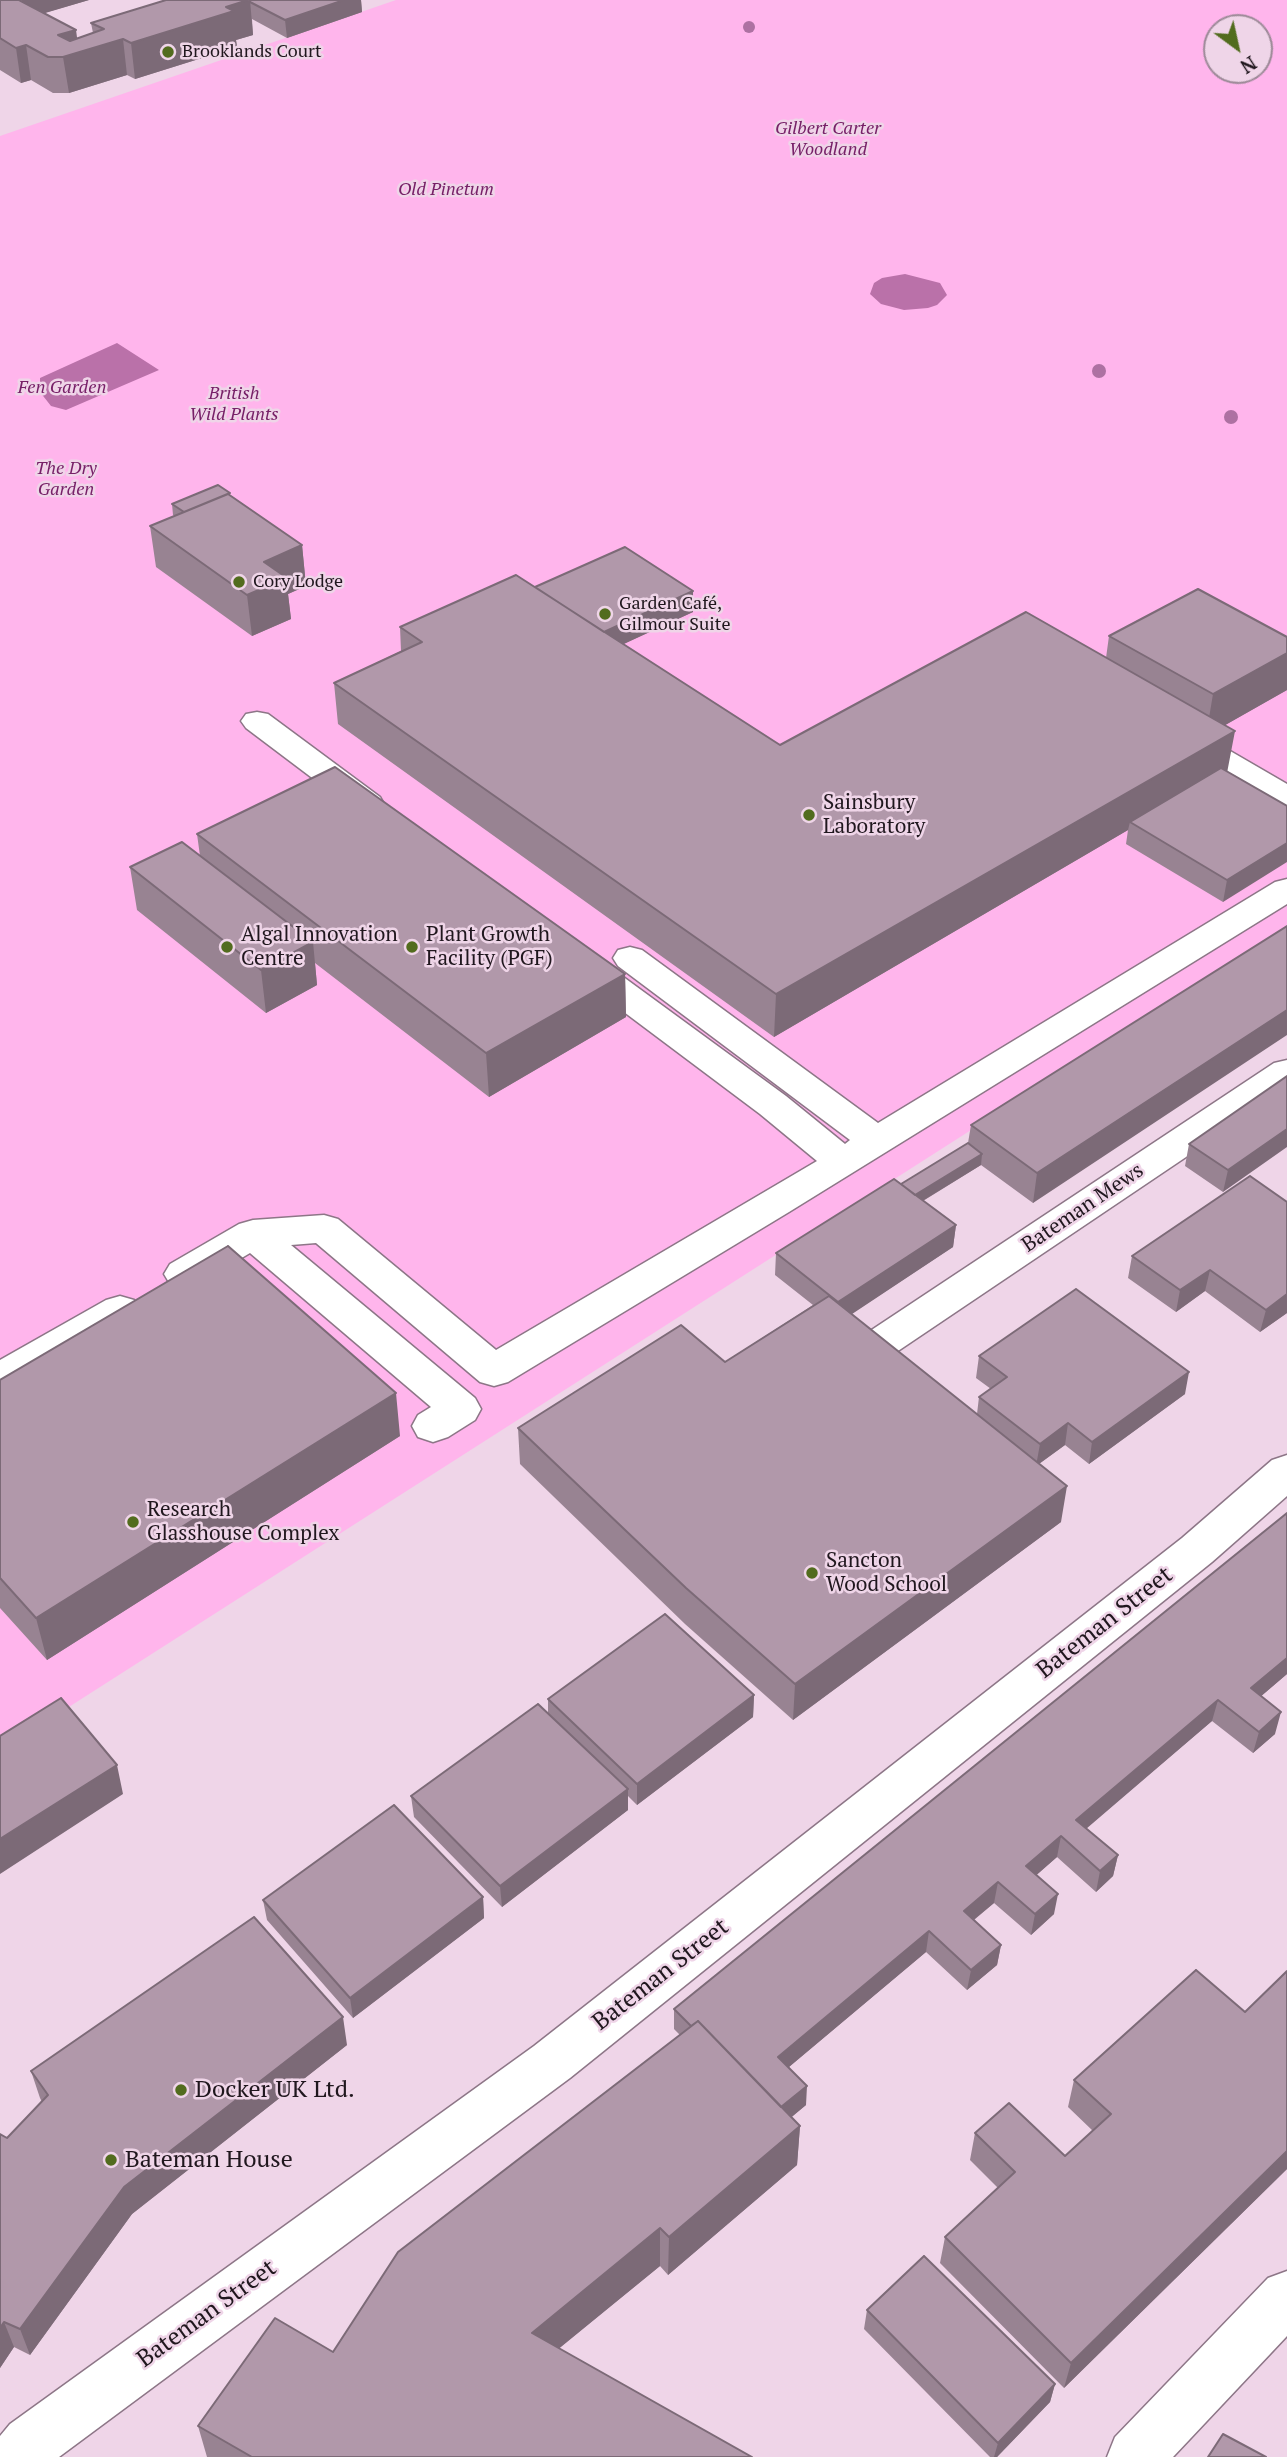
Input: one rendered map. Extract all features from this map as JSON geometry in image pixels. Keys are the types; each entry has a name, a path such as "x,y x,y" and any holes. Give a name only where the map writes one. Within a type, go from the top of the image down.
{"street":[{"path":"257,721 390,820"},
{"path":"1160,724 1287,798"},
{"path":"0,1379 253,1234 324,1229 494,1371 843,1162 1287,889"},
{"path":"555,943 773,1105 843,1162"},
{"path":"630,958 876,1141"},
{"name":"Bateman Mews","path":"878,1345 1287,1072"},
{"path":"253,1234 460,1409 433,1426"},
{"name":"Bateman Street","path":"19,2457 41,2436 552,2062 1197,1550 1287,1471"},
{"path":"1135,2457 1287,2297"}],"green space":[{"path":"396,0 1287,0 1287,928 0,1751 0,136"}],"shaded area":[{"path":"905,274 940,283 947,295 937,305 904,310 881,304 870,294 874,283 882,278"},
{"name":"Fen Garden","path":"117,343 159,370 66,410 51,406 40,392 40,378"}],"building":[{"path":"0,0 19,0 76,30 58,35 70,41 104,29 91,23 166,0 248,0 226,7 234,11 131,43 123,39 63,57 48,57 26,45 16,48 0,38"},
{"path":"250,0 344,0 285,20"},
{"path":"218,485 230,493 184,512 172,504"},
{"path":"228,494 302,545 264,562 287,578 247,595 150,526"},
{"path":"625,547 693,591 604,632 535,587"},
{"name":"Sainsbury Laboratory","path":"516,575 780,745 1026,612 1235,731 776,994 334,683 422,642 400,627"},
{"path":"1198,589 1287,637 1287,653 1213,694 1109,636"},
{"name":"Plant Growth Facility (PGF)","path":"335,767 625,974 486,1053 197,834"},
{"path":"1221,768 1287,806 1287,843 1227,880 1130,822"},
{"path":"182,842 313,942 261,970 130,867"},
{"path":"1287,926 1287,1010 1037,1173 971,1125"},
{"path":"1287,1076 1287,1129 1228,1170 1189,1144"},
{"path":"968,1143 982,1154 915,1195 901,1184"},
{"path":"1250,1176 1287,1202 1287,1294 1266,1310 1210,1270 1180,1290 1132,1256"},
{"path":"894,1179 956,1225 838,1302 776,1253"},
{"name":"Research Glasshouse Complex","path":"228,1246 396,1393 36,1618 0,1578 0,1380"},
{"path":"1076,1289 1189,1372 1092,1442 1068,1423 1040,1444 979,1397 1007,1377 979,1356"},
{"name":"Sancton Wood School","path":"829,1296 1067,1486 795,1684 686,1588 518,1428 681,1325 725,1362"},
{"path":"1287,1513 1287,1658 1251,1688 1281,1712 1259,1732 1218,1700 1076,1820 1118,1855 1100,1871 1061,1836 1026,1866 1058,1894 1035,1914 998,1882 964,1911 1001,1945 971,1970 929,1931 778,2057 807,2086 781,2107 698,2021 691,2026 674,2009"},
{"path":"665,1614 754,1695 637,1784 548,1699"},
{"path":"61,1698 117,1765 0,1839 0,1736"},
{"path":"538,1704 628,1789 500,1886 411,1796"},
{"path":"394,1805 483,1897 350,1998 263,1900"},
{"name":"Bateman House","path":"254,1917 343,2017 124,2187 20,2329 4,2322 0,2328 0,2134 7,2138 48,2095 31,2071"},
{"path":"1196,1970 1245,2012 1287,1971 1287,2151 1071,2363 945,2237 1015,2172 975,2133 1009,2103 1065,2156 1111,2114 1074,2080"},
{"path":"698,2021 800,2126 669,2237 660,2228 532,2333 752,2457 252,2457 198,2426 275,2318 333,2352 398,2252"},
{"path":"924,2256 1055,2384 998,2443 867,2310"},
{"path":"1223,2434 1266,2457 1208,2457"}],"place":[{"name":"Brooklands Court","path":"168,52"},
{"name":"Cory Lodge","path":"239,582"},
{"name":"Garden Café, Gilmour Suite","path":"605,614"},
{"name":"Sainsbury Laboratory","path":"809,815"},
{"name":"Algal Innovation Centre","path":"227,947"},
{"name":"Plant Growth Facility (PGF)","path":"412,947"},
{"name":"Research Glasshouse Complex","path":"133,1522"},
{"name":"Sancton Wood School","path":"812,1573"},
{"name":"Docker UK Ltd.","path":"181,2090"},
{"name":"Bateman House","path":"111,2160"}],"park label":[{"name":"Gilbert Carter Woodland","path":"828,139"},
{"name":"Old Pinetum","path":"446,190"},
{"name":"British Wild Plants","path":"234,404"},
{"name":"The Dry Garden","path":"66,479"}]}
